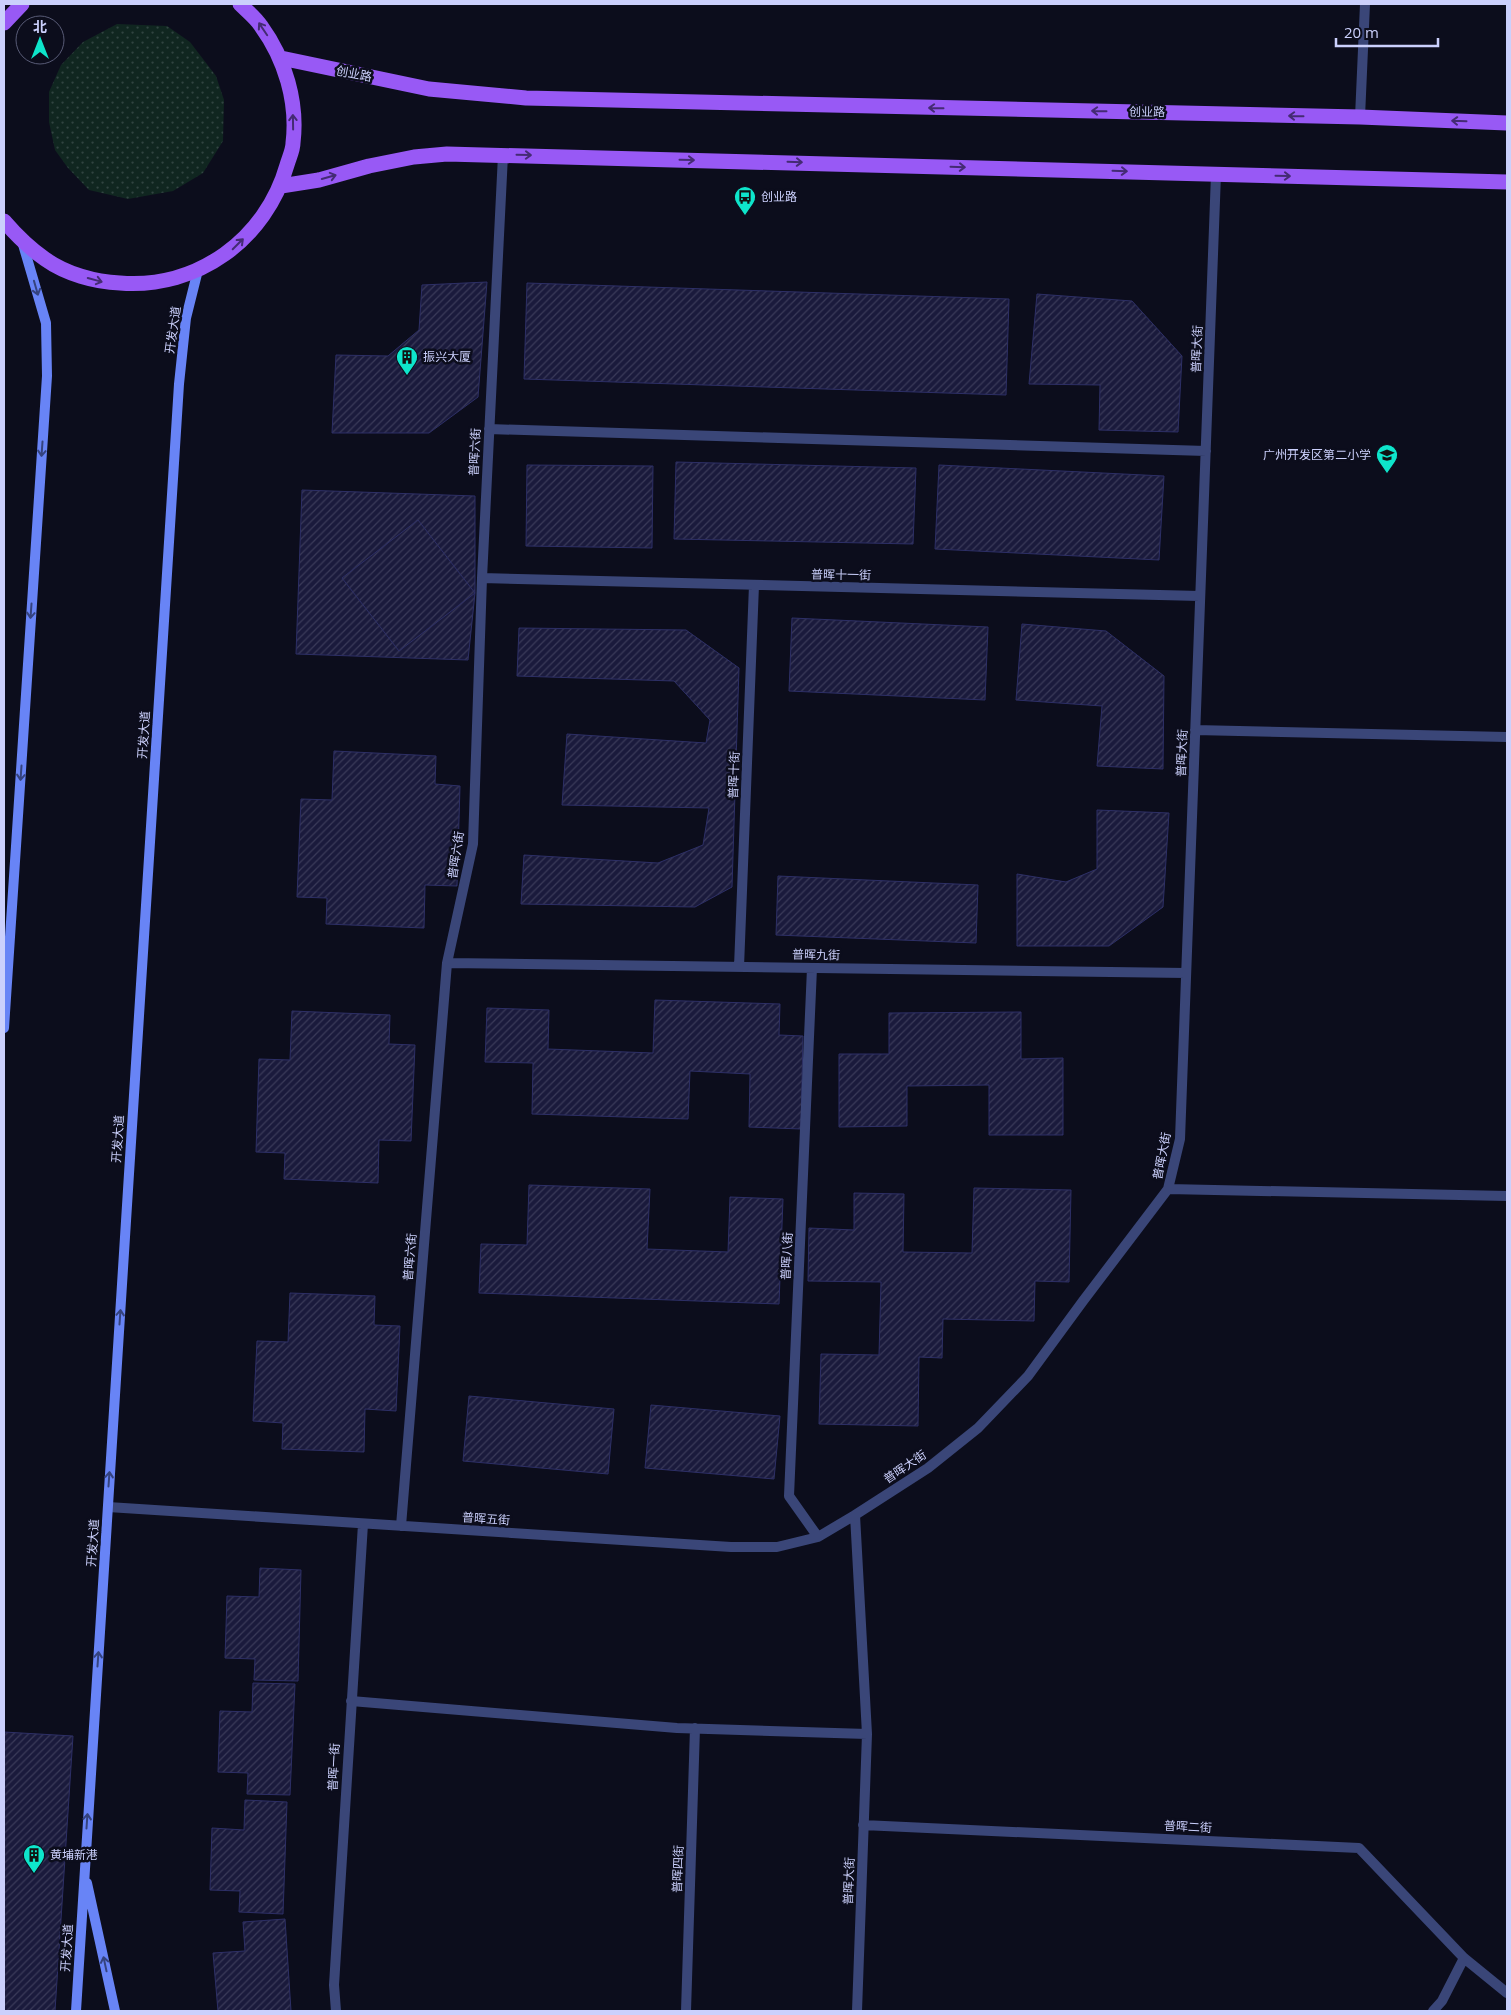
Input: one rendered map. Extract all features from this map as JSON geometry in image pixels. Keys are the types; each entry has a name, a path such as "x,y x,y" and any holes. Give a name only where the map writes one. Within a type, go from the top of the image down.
{"main road":[{"path":"4,23 22,4"},
{"path":"4,221 22,241 46,261 75,274 105,282 136,285 168,281 198,270 232,250 261,221 281,186 294,144 293,100 281,58 261,24 240,4"},
{"name":"创业路","path":"281,58 429,89 526,98 1360,117 1507,123"},
{"path":"281,186 319,180 414,156 447,154 1507,182"}],"street":[{"path":"1360,117 1365,4"},
{"name":"普晖六街","path":"401,1526 447,963 473,844 482,578 503,155"},
{"name":"普晖大街","path":"857,2011 867,1734 855,1515 928,1468 978,1428 1028,1376 1168,1188 1180,1139 1216,174"},
{"path":"4,1028 47,376 46,323 22,241"},
{"name":"开发大道","path":"76,2011 179,384 186,318 198,270"},
{"path":"489,429 1206,451"},
{"name":"普晖十一街","path":"482,578 1200,596"},
{"name":"普晖十街","path":"739,967 754,585"},
{"path":"1195,730 1507,736"},
{"name":"普晖九街","path":"447,963 1186,973"},
{"name":"普晖八街","path":"812,968 789,1496 818,1537"},
{"path":"1168,1188 1507,1196"},
{"name":"普晖五街","path":"108,1507 731,1547 776,1547 818,1537 855,1515"},
{"name":"普晖一街","path":"336,2011 334,1985 363,1524"},
{"path":"351,1701 695,1728 867,1734"},
{"name":"普晖四街","path":"686,2011 695,1728"},
{"name":"普晖二街","path":"863,1825 1358,1848 1464,1958 1507,1993"},
{"path":"84,1869 115,2011"},
{"path":"1433,2011 1442,2001 1464,1958"}],"green space":[{"path":"117,24 167,26 190,42 216,76 224,100 223,141 203,173 173,191 128,199 89,190 68,168 55,150 49,122 49,92 61,65 65,65 65,61 83,42"}],"building":[{"name":"振兴大厦","path":"487,282 478,397 429,433 332,433 336,355 388,356 419,330 422,285"},
{"path":"527,283 1009,299 1006,395 524,379"},
{"path":"1037,294 1132,301 1182,356 1178,432 1099,430 1100,385 1029,384"},
{"path":"676,462 916,468 913,544 674,539"},
{"path":"527,465 653,466 652,548 526,546"},
{"path":"939,465 1164,476 1159,560 935,549"},
{"path":"302,490 475,496 475,593 468,660 296,654"},
{"path":"418,520 475,593 399,651 342,578"},
{"path":"792,618 988,627 985,700 789,691"},
{"path":"1022,624 1106,631 1164,676 1163,769 1097,766 1102,706 1016,700"},
{"path":"519,628 686,630 739,668 732,887 695,907 521,904 524,855 658,863 703,845 709,808 562,805 567,734 706,743 710,720 674,681 517,676"},
{"path":"334,751 436,756 435,784 460,786 457,886 425,885 424,928 326,924 327,898 297,897 301,799 332,800"},
{"path":"1097,810 1169,813 1163,907 1109,946 1017,946 1017,874 1066,882 1097,869"},
{"path":"778,876 978,885 976,943 776,935"},
{"path":"655,1000 780,1004 779,1035 803,1036 801,1129 749,1127 750,1074 690,1071 688,1119 532,1114 533,1063 485,1062 487,1008 549,1010 548,1049 653,1053"},
{"path":"292,1011 390,1015 389,1044 415,1045 411,1141 379,1140 378,1183 284,1179 285,1153 256,1152 259,1059 290,1060"},
{"path":"1021,1012 1021,1059 1063,1058 1063,1135 989,1135 989,1085 907,1086 907,1126 839,1127 839,1054 889,1054 889,1013"},
{"path":"529,1185 650,1189 647,1249 728,1252 730,1197 783,1199 779,1304 479,1293 481,1244 527,1245"},
{"path":"974,1188 1071,1190 1069,1282 1035,1281 1034,1321 943,1319 942,1358 919,1357 918,1426 819,1424 821,1354 879,1355 881,1282 808,1281 809,1228 854,1230 854,1193 904,1194 903,1252 972,1253"},
{"path":"290,1293 375,1296 374,1325 400,1326 396,1411 365,1409 364,1452 282,1449 283,1423 253,1421 257,1341 288,1342"},
{"path":"469,1396 614,1409 608,1474 463,1461"},
{"path":"651,1405 780,1416 774,1479 645,1468"},
{"path":"260,1568 301,1570 298,1681 254,1680 255,1659 225,1658 227,1596 259,1597"},
{"path":"253,1683 295,1684 290,1795 247,1794 248,1773 218,1772 220,1711 252,1712"},
{"name":"黄埔新港","path":"4,1732 73,1736 55,2011 4,2011"},
{"path":"245,1800 287,1802 283,1914 239,1912 240,1891 210,1890 212,1828 244,1830"},
{"path":"285,1919 291,2011 218,2011 213,1953 245,1951 243,1922"}],"place":[{"name":"创业路","path":"745,216"},
{"name":"振兴大厦","path":"407,376"},
{"name":"广州开发区第二小学","path":"1387,474"},
{"name":"黄埔新港","path":"34,1874"}]}
